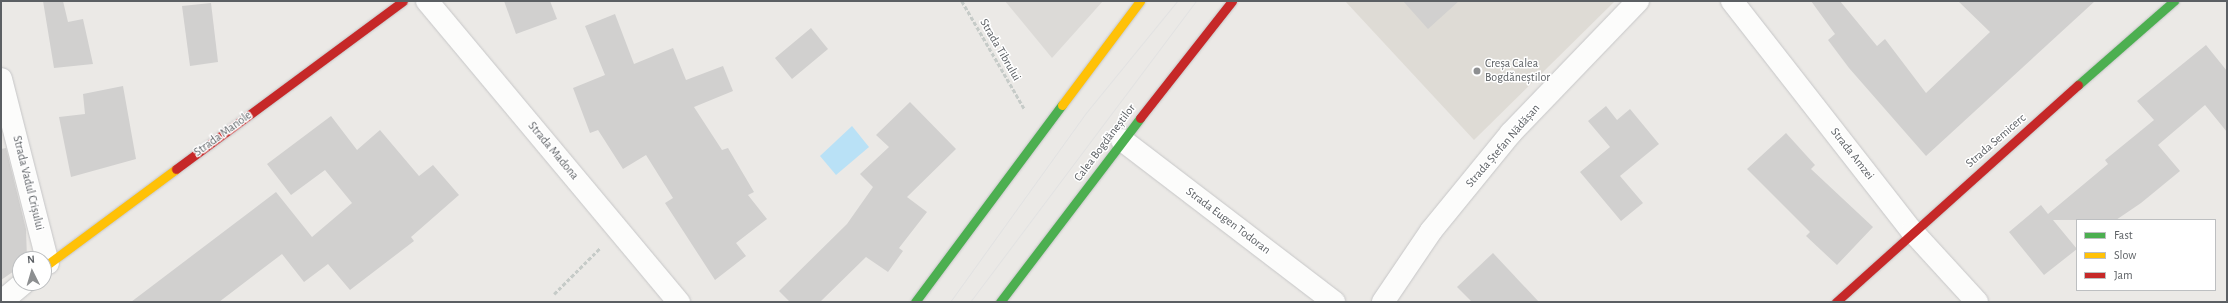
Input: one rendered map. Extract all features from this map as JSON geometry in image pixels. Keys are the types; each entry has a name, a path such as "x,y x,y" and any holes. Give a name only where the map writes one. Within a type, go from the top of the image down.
{"street":[{"name":"Strada Manole","path":"52,261 403,1"},
{"name":"Strada Madona","path":"427,1 679,302"},
{"path":"915,302 1140,1"},
{"name":"Calea Bogdăneștilor","path":"1000,302 1122,140 1232,1"},
{"name":"Strada Ștefan Nădășan","path":"1384,302 1431,231 1511,133 1638,1"},
{"name":"Strada Amzei","path":"1732,1 1912,231 1977,302"},
{"name":"Strada Semicerc","path":"1836,302 1912,231 2174,1"},
{"name":"Strada Vadul Crișului","path":"1,80 43,251"},
{"name":"Strada Eugen Todoran","path":"1122,140 1334,302"},
{"path":"1,302 14,291"}],"path":[{"name":"Strada Tibrului","path":"962,1 1024,108"},
{"path":"554,294 618,230"}],"shaded area":[{"path":"1005,1 1103,1 1052,58"},
{"name":"Creșa Calea Bogdăneștilor","path":"1345,1 1615,1 1474,140"}],"water":[{"path":"852,126 869,147 836,175 820,156"}],"building":[{"path":"43,1 63,1 68,22 83,19 93,64 54,68"},
{"path":"504,1 550,1 557,19 516,34"},
{"path":"1403,1 1459,1 1428,29"},
{"path":"1811,1 1840,1 1877,46 1885,39 1926,93 1990,32 1958,1 2095,1 1926,156 1849,68 1828,40 1835,34"},
{"path":"211,3 218,62 190,66 182,6"},
{"path":"615,14 634,64 673,48 686,80 723,66 733,91 694,107 722,150 728,148 754,192 748,195 767,219 736,243 746,256 715,280 665,203 673,198 646,155 623,169 598,130 590,133 573,88 605,75 585,26"},
{"path":"811,28 828,49 792,79 775,58"},
{"path":"2206,45 2227,71 2227,132 2205,105 2158,145 2180,171 2141,203 2117,219 2053,220 2076,248 2076,250 2044,275 2009,232 2041,205 2048,214 2108,164 2105,160 2154,120 2137,101"},
{"path":"123,86 136,159 71,177 59,117 85,114 83,94"},
{"path":"910,102 956,149 907,197 927,212 899,248 903,251 888,272 866,257 820,302 790,302 779,291 847,224 873,187 860,174 889,147 876,135"},
{"path":"1606,106 1617,120 1630,109 1659,144 1620,176 1643,203 1621,221 1580,172 1610,147 1588,121"},
{"path":"331,116 357,150 380,130 419,176 433,165 459,195 411,237 414,241 350,290 328,264 304,282 282,254 219,302 131,302 276,192 312,237 352,203 325,170 291,195 267,164"},
{"path":"1786,133 1815,165 1811,169 1873,227 1837,265 1806,236 1810,232 1747,169"},
{"path":"6,148 26,229 27,251 12,251 12,272 1,280 1,149"},
{"path":"1493,253 1539,302 1472,302 1457,287"}],"tram line":[{"path":"950,302 1085,114 1177,1"},
{"path":"970,302 1196,1"}],"traffic: fast":[{"path":"2078,85 2174,1"},
{"path":"915,302 1062,105"},
{"path":"1000,302 1140,118"}],"traffic: slow":[{"path":"1062,105 1140,1"},
{"path":"52,261 176,169"}],"traffic: jam":[{"path":"176,169 403,1"},
{"path":"1140,118 1232,1"},
{"path":"1836,302 2078,85"}],"place":[{"name":"Creșa Calea Bogdăneștilor","path":"1477,71"}]}
